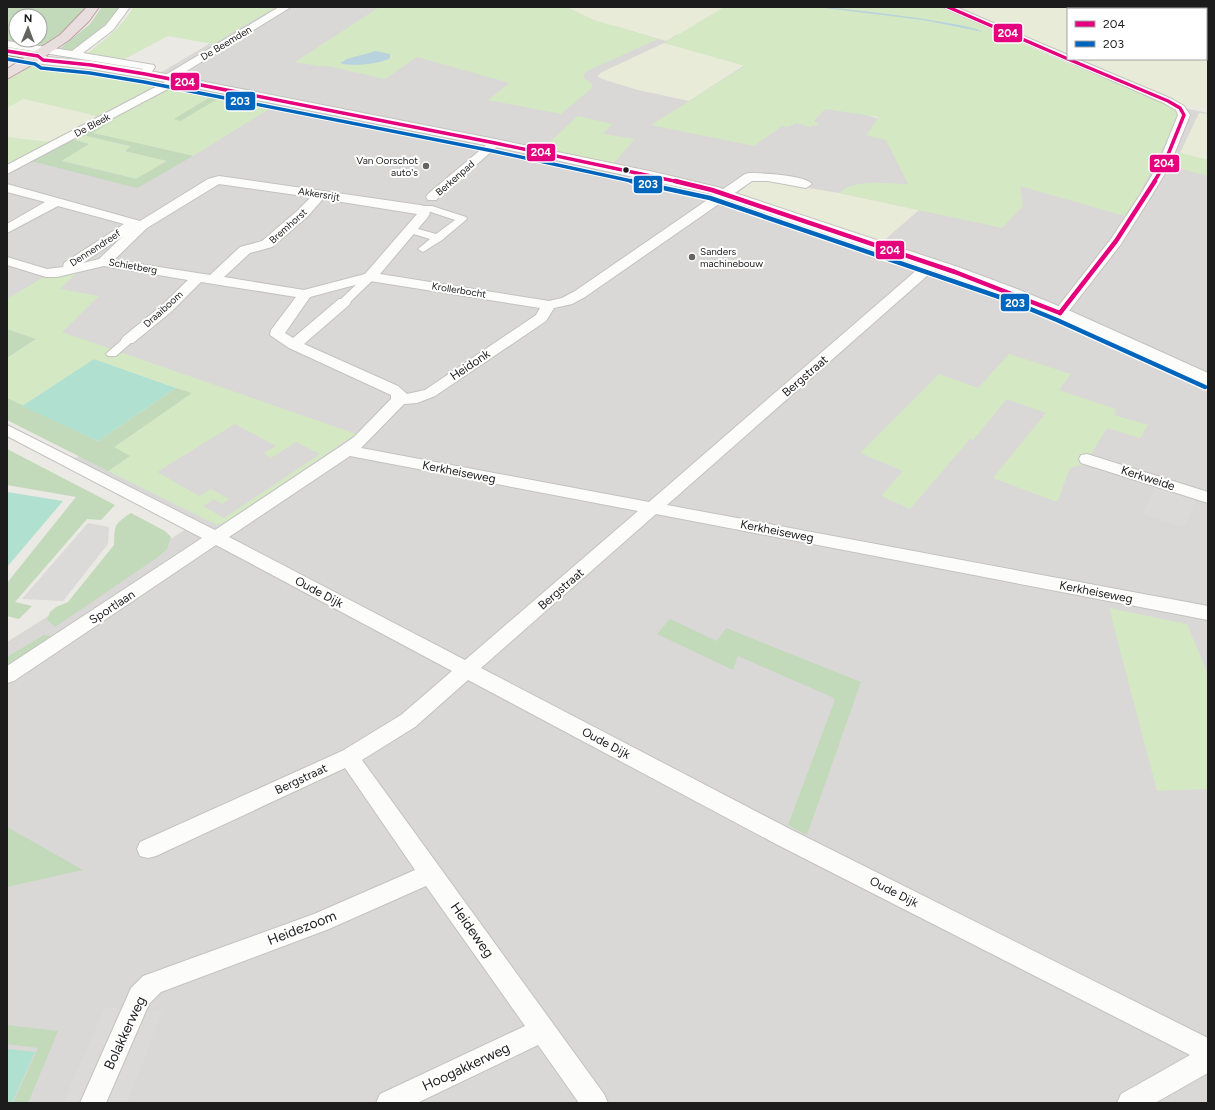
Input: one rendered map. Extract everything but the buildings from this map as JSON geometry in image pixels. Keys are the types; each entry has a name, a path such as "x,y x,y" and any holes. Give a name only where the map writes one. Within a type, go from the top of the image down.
{"highway":[{"path":"7,75 42,53 84,20 93,7"}],"main road":[{"path":"7,51 42,53"}],"street":[{"path":"75,54 100,37 120,16 125,7"},
{"name":"De Beemden","path":"172,80 286,7"},
{"path":"948,7 1067,59"},
{"path":"7,44 42,53 75,54 150,67 145,74"},
{"path":"42,53 43,60 91,65 145,74 495,143 654,176 726,194 1004,290 1060,313 1208,380"},
{"path":"1060,313 1116,241 1146,195 1163,167 1184,115 1180,108 1168,101 1070,60"},
{"name":"De Bleek","path":"7,170 172,80"},
{"name":"Berkenpad","path":"432,197 495,143"},
{"path":"549,305 567,301 580,294 749,178 758,176 806,184"},
{"name":"Akkersrijt","path":"138,224 212,182 219,180 320,194 421,213"},
{"path":"7,188 138,224"},
{"name":"Bremhorst","path":"214,279 245,250 267,244 302,214 320,194"},
{"path":"7,229 55,202"},
{"path":"294,345 344,302 370,276 411,230 421,213 455,224 423,249"},
{"name":"Schietberg","path":"104,262 138,224"},
{"name":"Dennendreef","path":"57,273 138,224"},
{"path":"411,230 438,238"},
{"name":"Dennendreef","path":"7,262 46,273 57,273 104,262"},
{"name":"Schietberg","path":"104,262 304,294"},
{"name":"Bergstraat","path":"148,849 349,757 408,722 932,265"},
{"name":"Krollerbocht","path":"304,294 370,276 549,305"},
{"name":"Draaiboom","path":"128,340 166,309 198,277"},
{"path":"216,538 347,450 360,440 399,400 400,394 393,389 281,339 277,335 278,330 300,302 304,294"},
{"name":"Heidonk","path":"399,400 417,398 430,393 541,318 549,305"},
{"path":"112,354 128,340"},
{"name":"Oude Dijk","path":"7,430 468,670 782,836 1208,1051"},
{"name":"Kerkheiseweg","path":"347,450 1208,613"},
{"name":"Kerkweide","path":"1087,459 1208,498"},
{"name":"Sportlaan","path":"7,676 216,538"},
{"name":"Heideweg","path":"349,757 361,777 596,1103"},
{"name":"Heidezoom","path":"170,976 321,922 431,873"},
{"name":"Bolakkerweg","path":"93,1103 140,996 152,984 170,976"},
{"name":"Hoogakkerweg","path":"389,1103 543,1030"},
{"path":"1130,1103 1208,1059"}],"shaded area":[{"path":"271,7 449,7 489,9 710,39 861,113 1120,198 1150,101 1208,113 1208,1103 7,1103 7,642 199,521 70,461 194,394 7,324 7,164"},
{"path":"1155,487 1196,500 1184,528 1142,514"},
{"path":"88,523 109,527 108,544 63,601 22,599"},
{"path":"105,1007 121,1009 81,1103 63,1103"},
{"path":"143,1011 163,1011 127,1103 103,1103"}],"green space":[{"path":"7,7 86,7 82,15 48,44 48,8 8,8 8,42"},
{"path":"102,7 123,7 110,24 74,51 58,50 90,24"},
{"path":"133,7 276,7 213,44 168,36 123,60 87,54 119,27"},
{"path":"374,7 567,7 594,20 658,39 585,72 584,78 592,84 592,88 561,114 488,100 510,83 417,57 385,79 328,66 318,66 295,62 378,8","holes":["376,51 384,61 354,65 347,59"]},
{"path":"567,7 724,7 666,41 594,20"},
{"path":"724,7 943,8 1060,60 1170,105 1176,109 1180,116 1140,192 1125,216 1020,186 1023,206 1002,228 839,193 854,185 872,183 908,184 886,140 866,135 879,117 825,109 814,121 819,123 816,126 813,125 811,127 796,123 788,127 782,126 754,146 651,125 745,66 664,43"},
{"path":"952,7 1208,7 1208,109 1182,105 1071,60 1207,60 1207,8 1067,8 1067,58"},
{"path":"664,43 745,65 689,101 638,90 602,79 597,76 602,72"},
{"path":"52,63 132,75 173,84 160,83 98,116 23,99 7,108 7,80 32,65"},
{"path":"173,84 224,95 180,121 174,119 212,96 169,87"},
{"path":"169,87 212,96 181,115 180,121 224,95 276,105 193,156 92,133 114,120 108,118"},
{"path":"23,99 98,116 50,142 7,137 7,108"},
{"path":"1199,113 1208,114 1208,160 1180,153"},
{"path":"578,116 612,124 603,134 635,139 612,165 541,150"},
{"path":"108,118 114,120 93,133 193,156 137,188 31,161 70,139 89,144 61,161 136,179 167,161 125,151 131,146 79,134"},
{"path":"79,134 132,147 125,151 167,160 137,179 60,160 89,144 70,139"},
{"path":"7,137 50,142 7,164"},
{"path":"1180,153 1208,160 1208,176 1173,167"},
{"path":"755,179 839,193 919,210 881,243 737,194"},
{"path":"78,272 60,289 99,296 62,332 356,434 227,521 217,525 108,471 130,456 113,448 191,393 94,359 22,406 7,398 7,358 36,339 7,329 7,299 44,277","holes":["235,424 276,446 264,453 271,458 296,442 320,454 224,518 203,506 214,499 222,504 229,499 211,489 199,496 157,472"]},
{"path":"7,329 36,339 7,358"},
{"path":"1009,354 1071,374 1059,390 1116,409 1114,415 1148,425 1140,438 1107,428 1085,464 1070,468 1057,502 993,478 1046,413 1007,399 973,440 970,439 910,509 881,496 903,471 860,453 939,374 978,388"},
{"path":"94,359 176,388 98,441 22,406"},
{"path":"176,388 192,393 114,447 130,456 108,471 7,420 7,398 98,441"},
{"path":"7,449 115,505 101,520 87,519 15,602 32,606 19,619 7,616 7,583 76,497 7,485"},
{"path":"7,492 63,501 7,567"},
{"path":"131,513 165,531 171,537 167,549 158,557 55,627 47,620 50,612 56,607 68,602 114,545 115,529 118,523"},
{"path":"1109,608 1187,624 1208,674 1208,789 1157,791"},
{"path":"670,619 717,641 726,628 861,682 807,835 788,825 834,702 834,698 738,656 733,670 657,634"},
{"path":"44,635 61,638 7,673 7,657"},
{"path":"7,827 83,870 7,887"},
{"path":"7,1025 58,1031 28,1103 13,1103 38,1048 7,1044"},
{"path":"7,1049 35,1052 12,1103 7,1103"}],"water":[{"path":"817,7 931,20 974,28 983,32 923,20"},
{"path":"376,51 390,54 390,58 380,62 365,64 351,65 340,63 347,59"}],"transit line":[{"name":"204","path":"948,7 1067,59"},
{"name":"204","path":"7,51 38,56 43,60 91,65 145,74 495,143 654,176 712,190 955,272 1060,313"},
{"name":"203","path":"7,59 35,64 41,68 90,73 144,82 493,151 710,198 1008,300 1057,320 1205,387"},
{"name":"204","path":"1060,313 1116,241 1146,195 1163,167 1184,115 1180,108 1168,101 1070,60"}],"place":[{"name":"Van Oorschot auto's","path":"426,166"},
{"name":"Sanders machinebouw","path":"692,257"}]}
